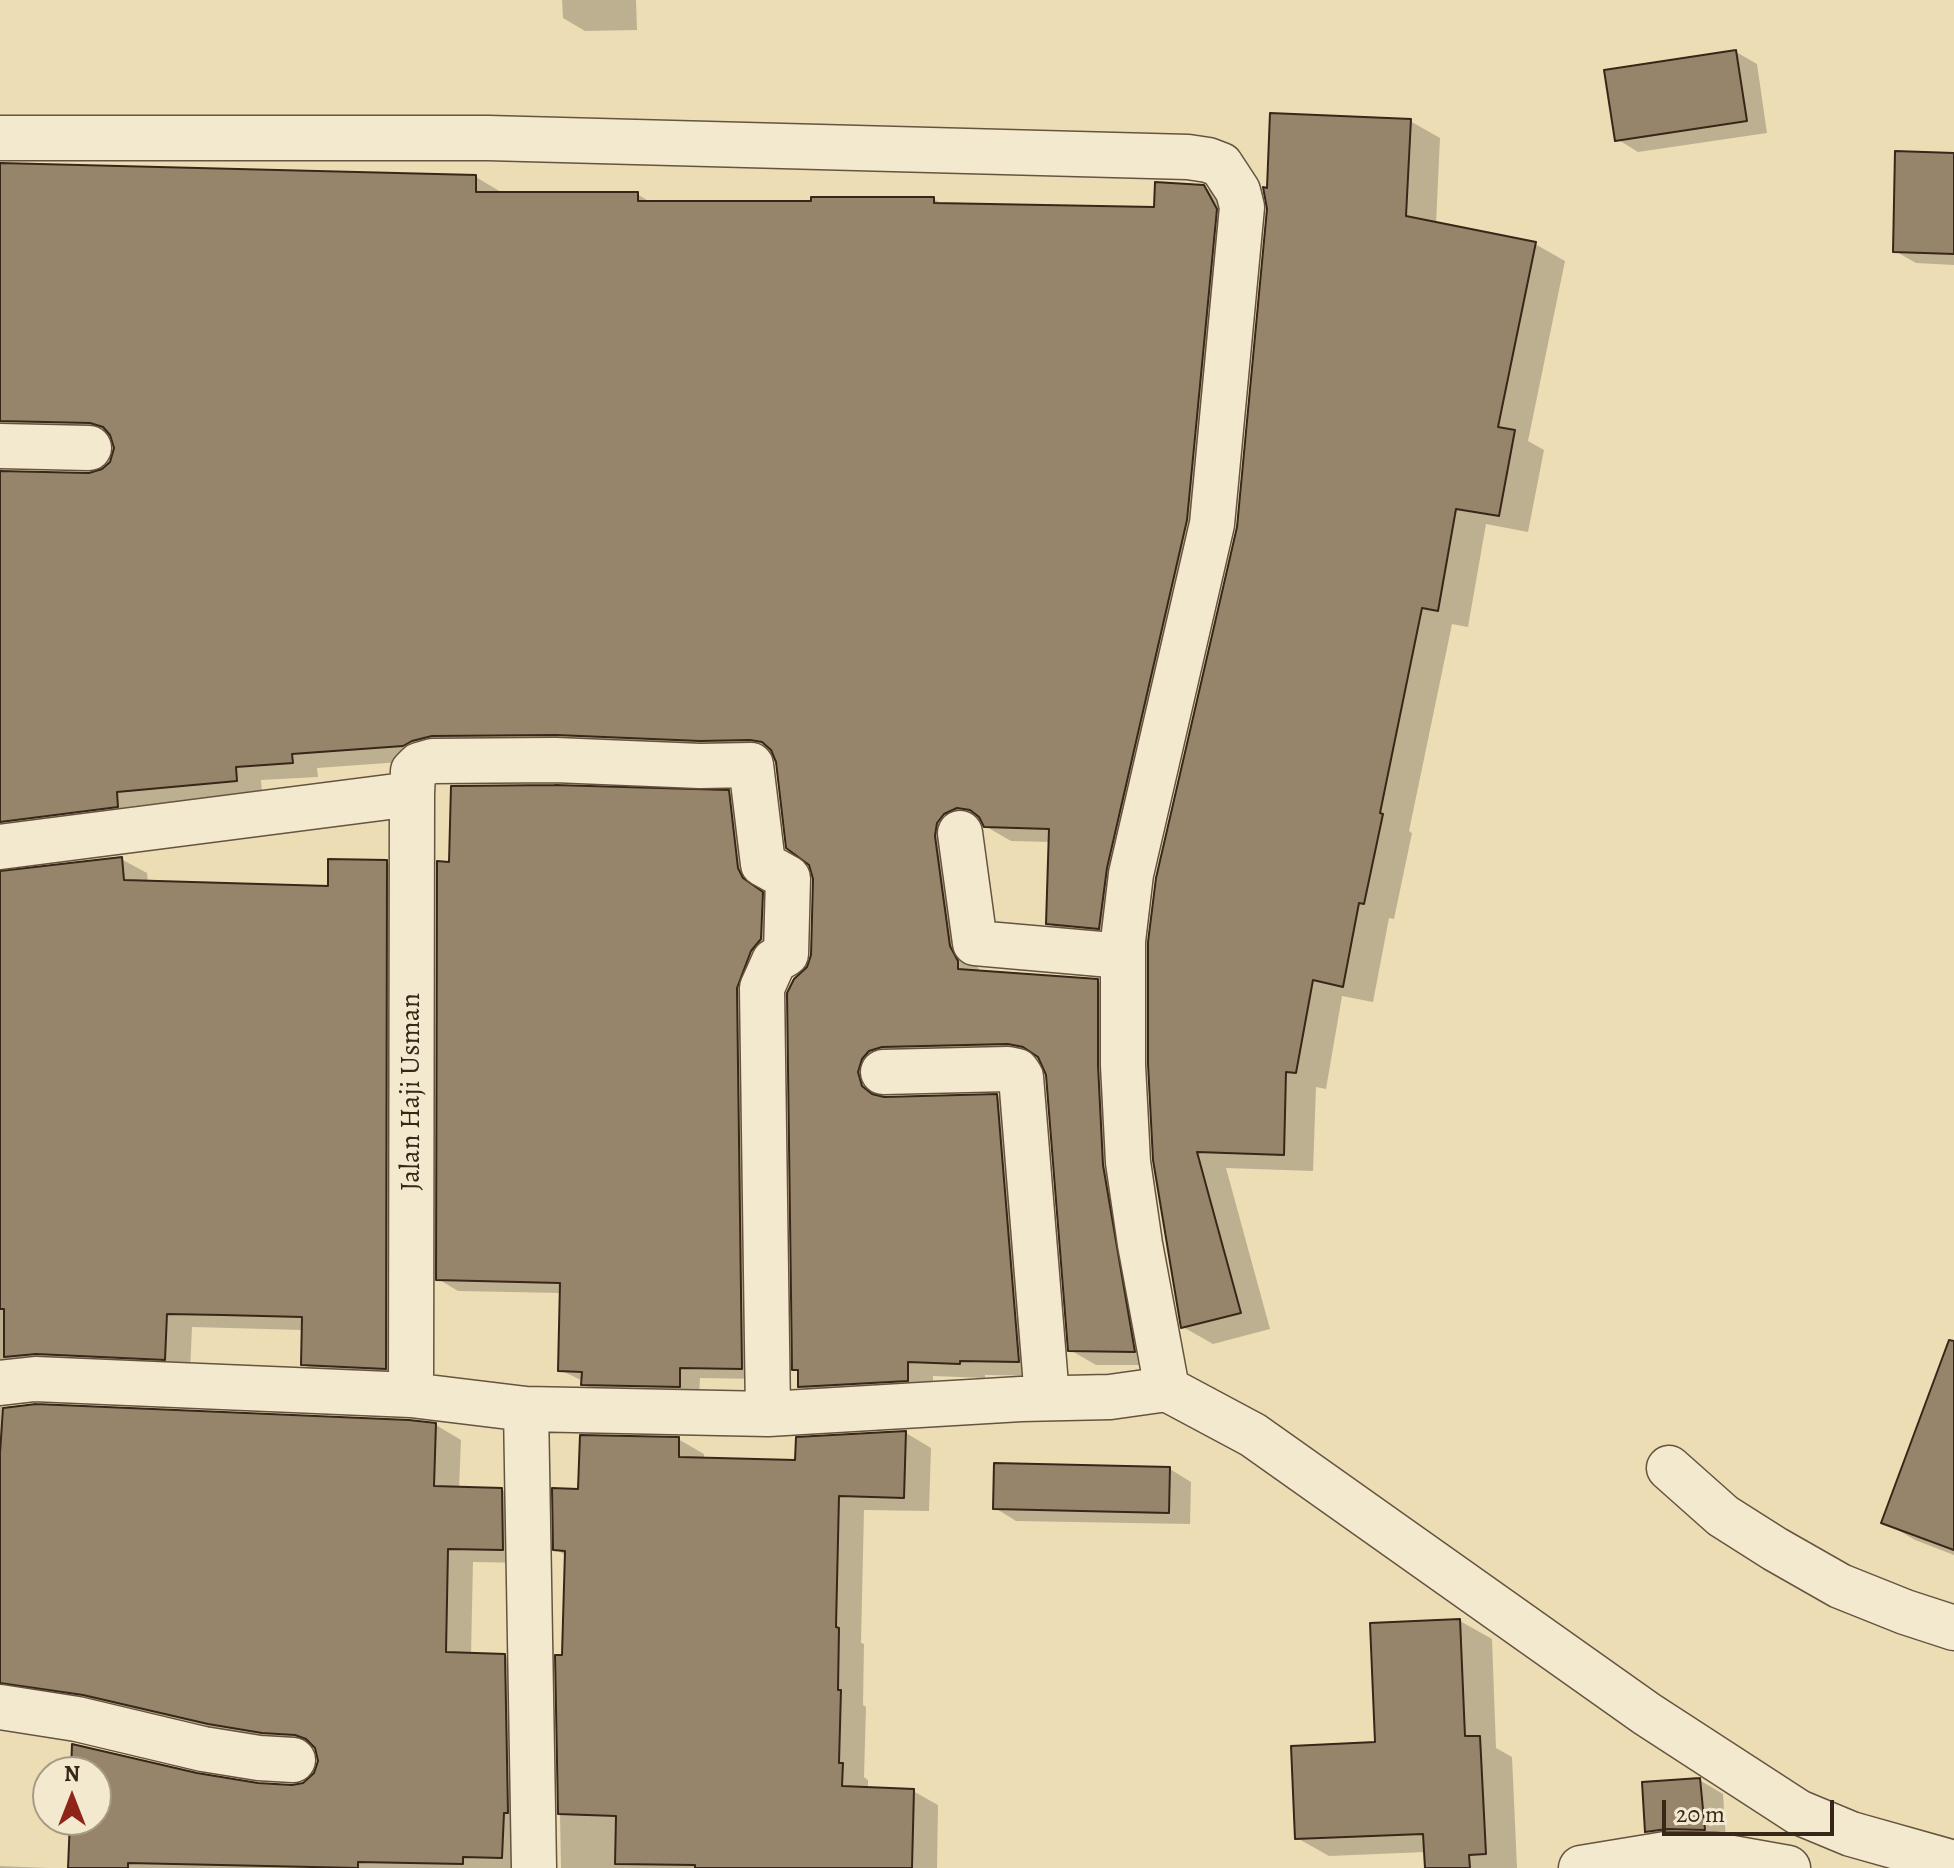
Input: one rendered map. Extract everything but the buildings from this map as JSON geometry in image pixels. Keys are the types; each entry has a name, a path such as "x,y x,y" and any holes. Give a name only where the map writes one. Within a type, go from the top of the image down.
{"street":[{"path":"0,138 488,138 1188,157 1221,165 1238,191 1242,207 1212,524 1131,874 1123,956 1123,1065 1128,1162 1167,1389"},
{"path":"0,446 89,448"},
{"path":"0,847 412,794 413,771 419,765 433,761 555,760 751,765 763,864 788,878 786,954 774,961 762,988 768,1414"},
{"name":"Jalan Haji Usman","path":"411,1395 412,794"},
{"path":"960,833 975,943 1123,956"},
{"path":"883,1072 1008,1069 1017,1071 1021,1077 1047,1398"},
{"path":"0,1383 35,1379 411,1395 526,1409 768,1414 1110,1397 1167,1389 1253,1435 1647,1714 1798,1812 1851,1834 1954,1863"},
{"path":"526,1409 534,1868"},
{"path":"1669,1468 1723,1516 1840,1586 1954,1628"},
{"path":"0,1707 77,1719 203,1749 293,1760"},
{"path":"1581,1868 1666,1854 1715,1855 1788,1868"}]}
